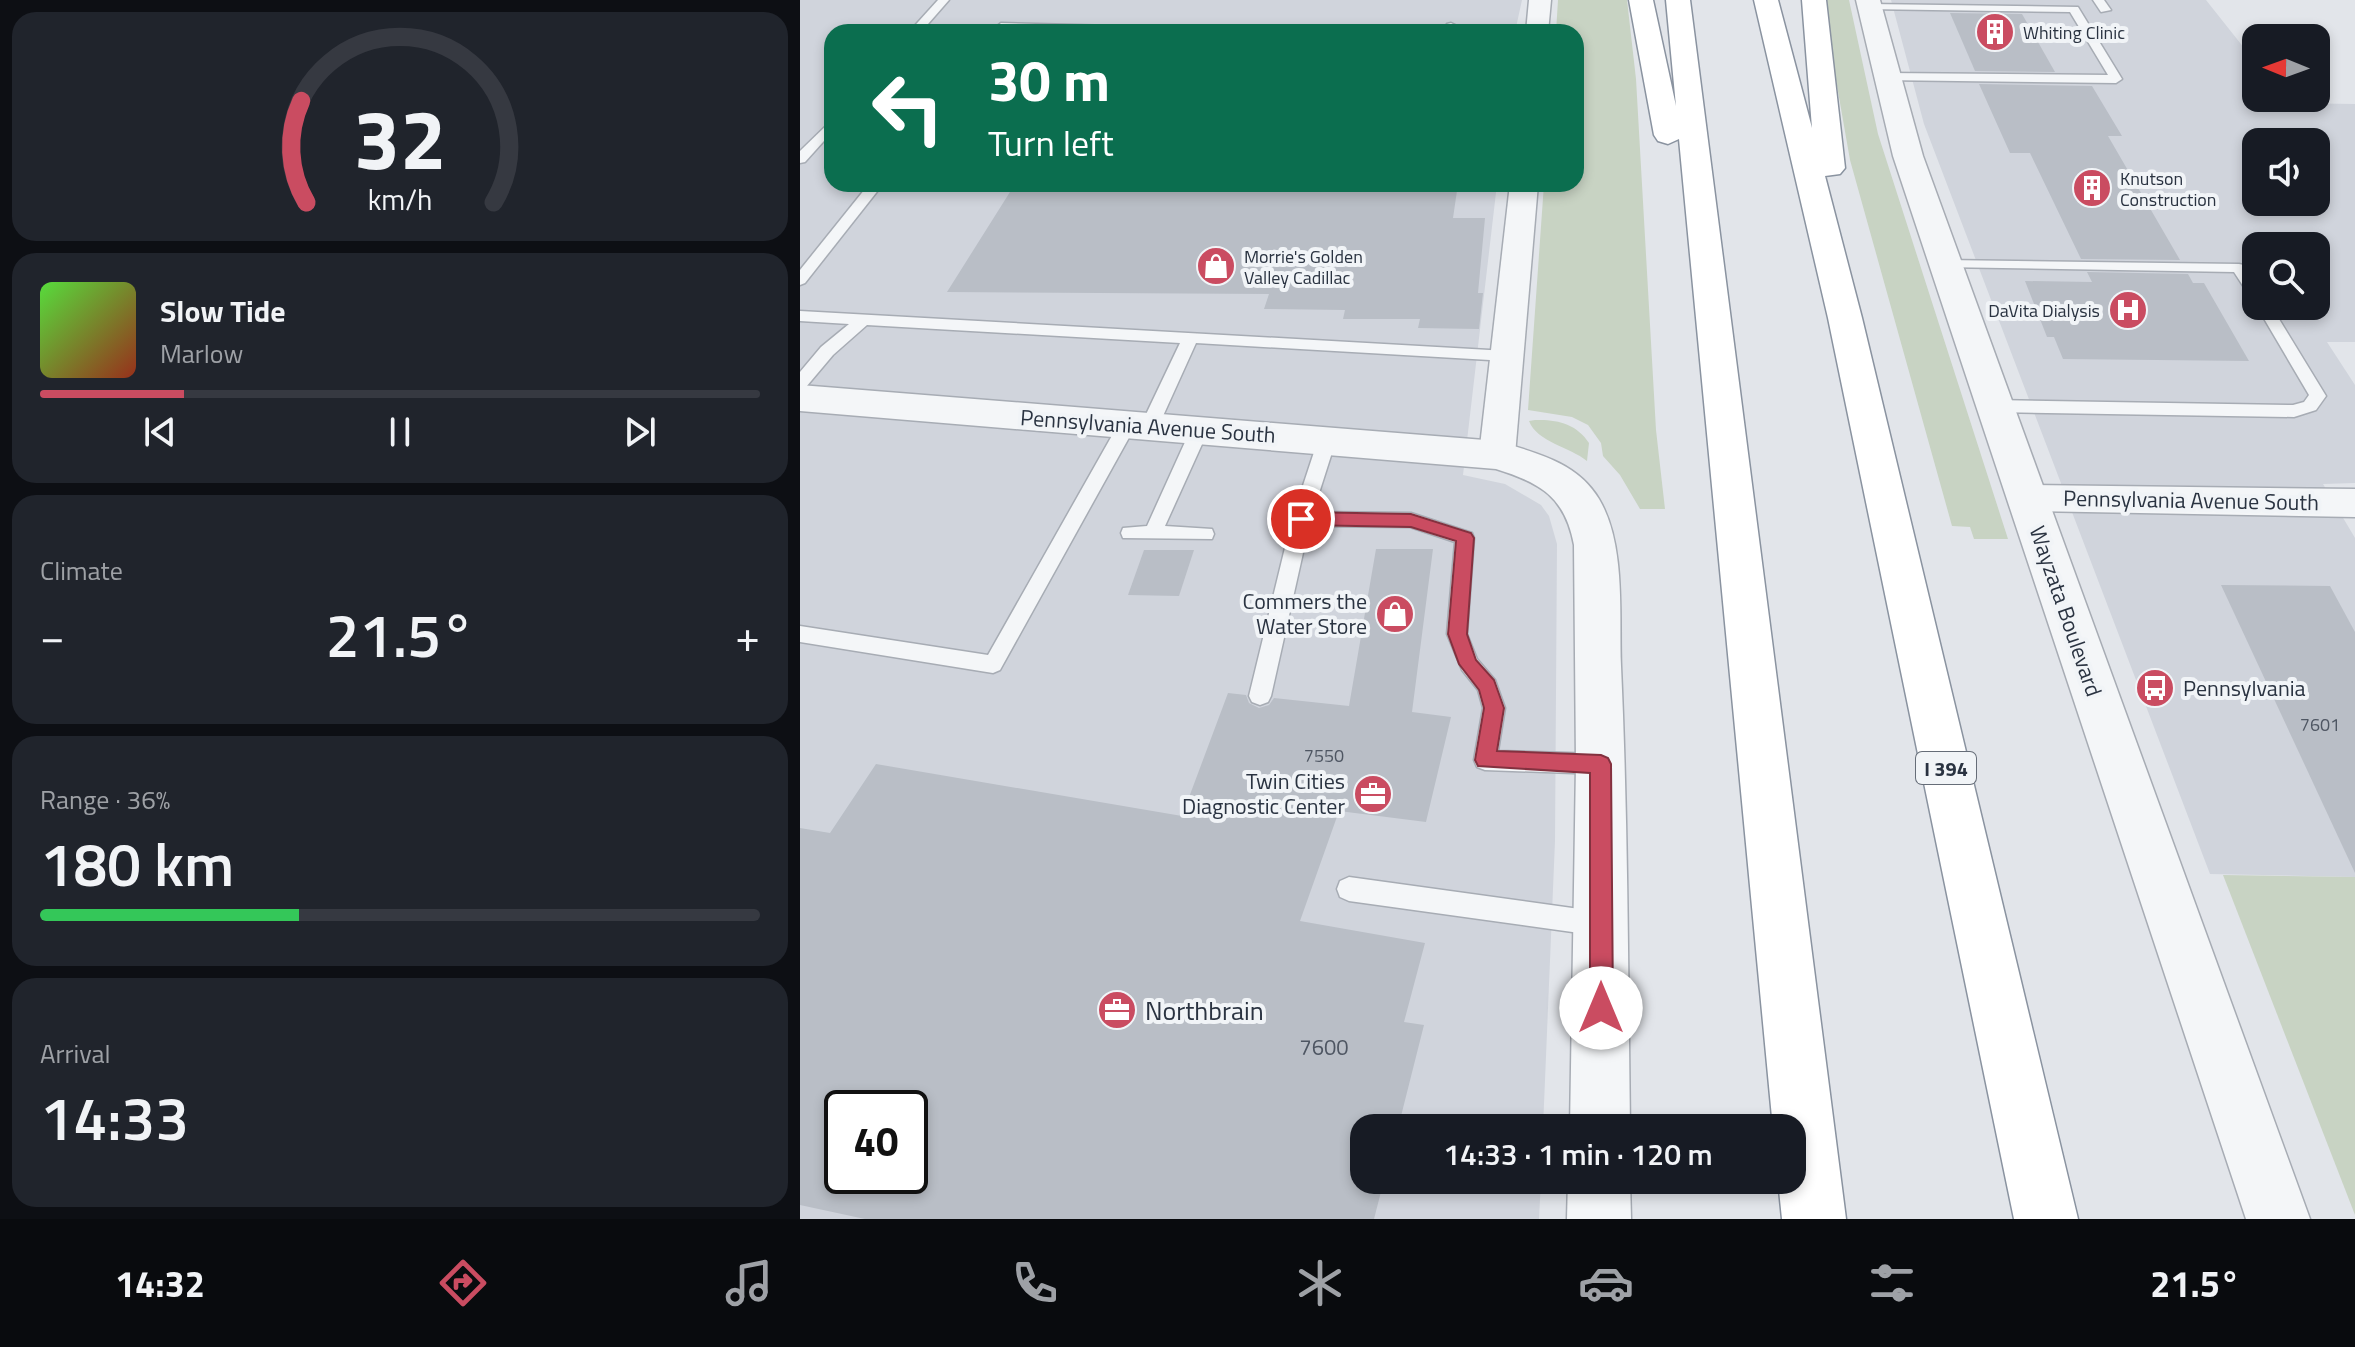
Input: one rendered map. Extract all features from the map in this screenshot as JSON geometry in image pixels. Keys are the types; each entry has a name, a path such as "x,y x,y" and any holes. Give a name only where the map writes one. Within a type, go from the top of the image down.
{"highway":[{"path":"1641,0 1728,433"},
{"path":"1678,0 1814,1219"},
{"name":"I 394","path":"1766,0 1845,318 2046,1219"},
{"path":"1814,0 1845,318"}],"street":[{"path":"1538,24 1540,0"},
{"name":"Wayzata Boulevard","path":"1868,4 1908,156 2278,1219"},
{"path":"1523,192 1497,455 1543,470 1560,480 1592,519 1599,636 1601,764 1600,1114"},
{"name":"Pennsylvania Avenue South","path":"800,398 1497,455"},
{"name":"Pennsylvania Avenue South","path":"2027,498 2355,503"},
{"path":"1599,1194 1599,1219"}],"lane":[{"path":"922,24 944,0"},
{"path":"1868,4 2074,9 2116,79 1885,77"},
{"path":"800,159 824,133"},
{"path":"800,280 870,192"},
{"path":"1945,264 2239,268 2242,273"},
{"path":"800,316 1507,356"},
{"path":"800,383 827,351 863,320"},
{"path":"1994,406 2294,411 2310,406 2318,396 2272,320"},
{"path":"800,634 993,664 1190,338"},
{"path":"1153,533 1199,431"},
{"path":"1260,696 1301,519 1327,440"},
{"path":"1301,519 1411,520 1465,538 1457,634 1469,664 1488,686 1494,708 1485,760 1601,764"},
{"path":"1130,533 1205,534"},
{"path":"1349,889 1601,924"}],"shaded area":[{"path":"800,0 1522,0 1517,24 824,24 824,192 1496,192 1463,475 1505,484 1541,505 1549,516 1557,544 1555,841 1544,1114 1350,1114 1350,1194 1540,1194 1539,1219 800,1219"},
{"path":"1891,0 2206,0 2242,45 2242,112 2330,112 2330,104 2355,104 2355,342 2327,342 2355,385 2355,483 2323,484 2355,538 2355,877 2210,874 1924,124"}],"green space":[{"path":"1558,0 1627,0 1636,79 1656,430 1665,509 1640,509 1620,475 1603,456 1601,443 1588,425 1572,417 1528,410 1543,192 1584,192 1584,24 1556,24"},
{"path":"1822,0 1849,0 1878,134 2008,539 1974,539 1970,527 1952,526 1850,160"},
{"path":"1529,421 1559,422 1579,431 1589,443 1587,461 1539,434"},
{"path":"2223,875 2355,877 2355,1215"}],"building":[{"name":"Whiting Clinic","path":"1950,13 2022,14 2055,72 1975,71"},
{"name":"Knutson Construction","path":"1979,84 2092,86 2122,136 2108,136 2180,260 2081,259 2030,153 2010,153"},
{"name":"Morrie's Golden Valley Cadillac","path":"1010,192 1457,192 1453,218 1485,218 1478,293 1483,293 1479,329 1418,328 1420,319 1343,319 1345,310 1264,309 1269,294 947,292"},
{"name":"DaVita Dialysis","path":"2087,272 2188,274 2193,283 2204,283 2249,361 2063,359 2054,337 2047,337 2025,281 2092,282"},
{"path":"1376,549 1433,549 1412,712 1451,717 1426,822 1339,811 1300,921 1425,943 1404,1022 1424,1025 1402,1114 1350,1114 1350,1194 1380,1194 1374,1219 865,1219 800,1205 800,828 830,833 876,764 1182,816 1228,693 1246,695 1249,703 1259,708 1269,705 1274,698 1349,706"},
{"path":"1144,550 1194,550 1179,596 1128,595"},
{"path":"2221,585 2330,586 2355,632 2355,873"}],"place":[{"name":"Whiting Clinic","path":"1995,32"},
{"name":"Knutson Construction","path":"2092,188"},
{"name":"Morrie's Golden Valley Cadillac","path":"1216,266"},
{"name":"DaVita Dialysis","path":"2128,310"},
{"name":"Commers the Water Store","path":"1395,614"},
{"name":"Pennsylvania","path":"2155,688"},
{"name":"Twin Cities Diagnostic Center","path":"1373,794"},
{"name":"Northbrain","path":"1117,1010"}],"route":[{"path":"1301,519 1411,520 1465,538 1457,634 1469,664 1488,686 1494,708 1485,760 1601,764 1601,1008"}]}
